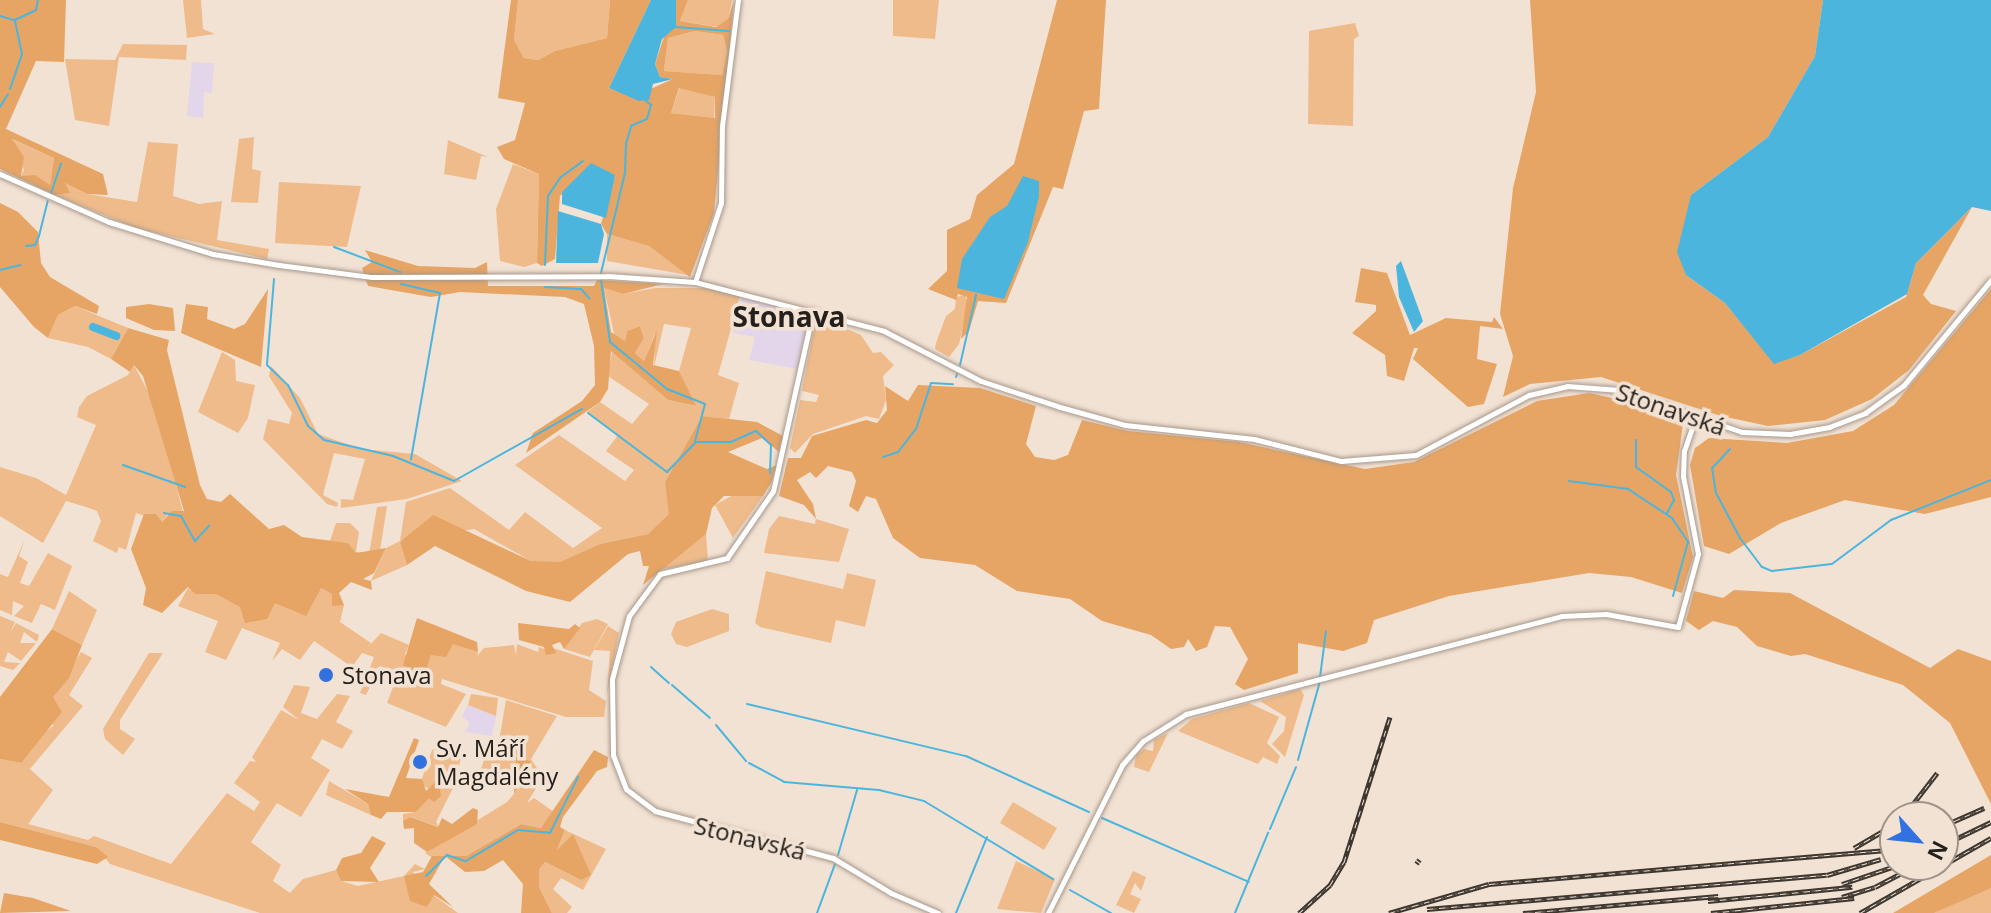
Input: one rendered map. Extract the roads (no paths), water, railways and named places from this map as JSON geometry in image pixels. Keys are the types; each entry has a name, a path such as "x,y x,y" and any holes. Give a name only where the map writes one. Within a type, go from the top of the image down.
{"street":[{"path":"695,282 721,203 722,126 738,0"},
{"name":"Stonavská","path":"0,174 109,222 213,254 279,265 386,277 608,276 695,282 884,331 981,381 1060,407 1125,425 1254,439 1341,461 1416,455 1529,395 1567,386 1598,386 1742,432 1790,434 1865,413 1920,370 1991,280"},
{"name":"Stonavská","path":"813,311 776,484 727,558 660,574 638,598 622,633 610,723 622,783 655,811 833,858 891,893 938,913"},
{"path":"1048,913 1122,765 1143,741 1186,714 1562,616 1606,614 1678,627 1698,554 1683,463 1695,419"}],"water":[{"path":"651,0 676,0 676,27 662,39 655,64 660,77 673,79 653,84 649,100 639,101 609,88"},
{"path":"1823,0 1991,0 1991,211 1972,207 1916,263 1907,294 1800,355 1774,364 1725,303 1686,275 1677,252 1691,195 1768,137 1815,56"},
{"path":"591,163 615,175 606,218 562,204 562,192"},
{"path":"1023,176 1039,181 1039,196 1028,242 1004,299 957,288 962,259 990,217 1007,206"},
{"path":"558,211 601,224 604,234 598,263 556,263"},
{"path":"1401,261 1423,321 1414,332 1399,297 1396,266"}],"waterway":[{"path":"10,89 22,54 15,20 36,10 38,0"},
{"path":"0,16 14,20"},
{"path":"675,27 729,31"},
{"path":"0,107 8,94"},
{"path":"601,273 625,173 626,144 631,126 647,119 651,105 645,100"},
{"path":"545,265 548,196 561,177 583,161"},
{"path":"51,193 61,164"},
{"path":"26,246 35,245 48,201"},
{"path":"334,247 400,272"},
{"path":"0,270 20,265"},
{"path":"274,279 267,365 288,385 308,426 324,440 393,456 454,481 582,409"},
{"path":"601,280 610,342 667,389 705,404 695,442 731,442 756,431 771,445 770,473"},
{"path":"401,284 440,293 411,460"},
{"path":"545,287 581,289 590,299"},
{"path":"960,365 976,295"},
{"path":"93,327 116,336"},
{"path":"883,457 898,452 916,429 931,383 953,384"},
{"path":"588,413 667,472 695,443"},
{"path":"1636,440 1636,467 1671,492 1674,500 1667,513"},
{"path":"1730,449 1712,468 1716,493 1740,538 1762,567 1772,571 1832,564 1891,520 1991,480"},
{"path":"123,465 185,487"},
{"path":"1569,481 1628,489 1672,518 1688,542 1673,596"},
{"path":"164,513 181,516 195,541 209,526"},
{"path":"1298,760 1319,685 1326,631"},
{"path":"651,667 669,683"},
{"path":"672,685 710,718"},
{"path":"747,704 966,756 1089,812"},
{"path":"716,725 746,761"},
{"path":"749,763 784,782 879,790 924,801 1053,879"},
{"path":"1270,829 1296,767"},
{"path":"426,876 447,855 466,861 518,830 550,833 578,777"},
{"path":"838,855 857,790"},
{"path":"1102,818 1249,882"},
{"path":"1235,913 1268,833"},
{"path":"956,913 987,837"},
{"path":"817,913 835,864"},
{"path":"1070,890 1111,913"}],"railway":[{"path":"1299,913 1330,885 1344,862 1390,717"},
{"path":"1915,801 1937,773"},
{"path":"1959,819 1984,808"},
{"path":"1959,837 1991,822"},
{"path":"1854,848 1879,833"},
{"path":"1860,913 1991,838"},
{"path":"1389,913 1489,884 1879,850"},
{"path":"1416,860 1420,863"},
{"path":"1427,909 1827,875 1879,860"},
{"path":"1842,884 1879,871"},
{"path":"1842,897 1886,881"},
{"path":"1708,901 1852,887"},
{"path":"1523,913 1718,896"},
{"path":"1711,913 1854,898"}],"place":[{"name":"Stonava","path":"326,675"},
{"name":"Sv. Máří Magdalény","path":"420,762"}],"district":[{"name":"Stonava","path":"789,316"}]}
